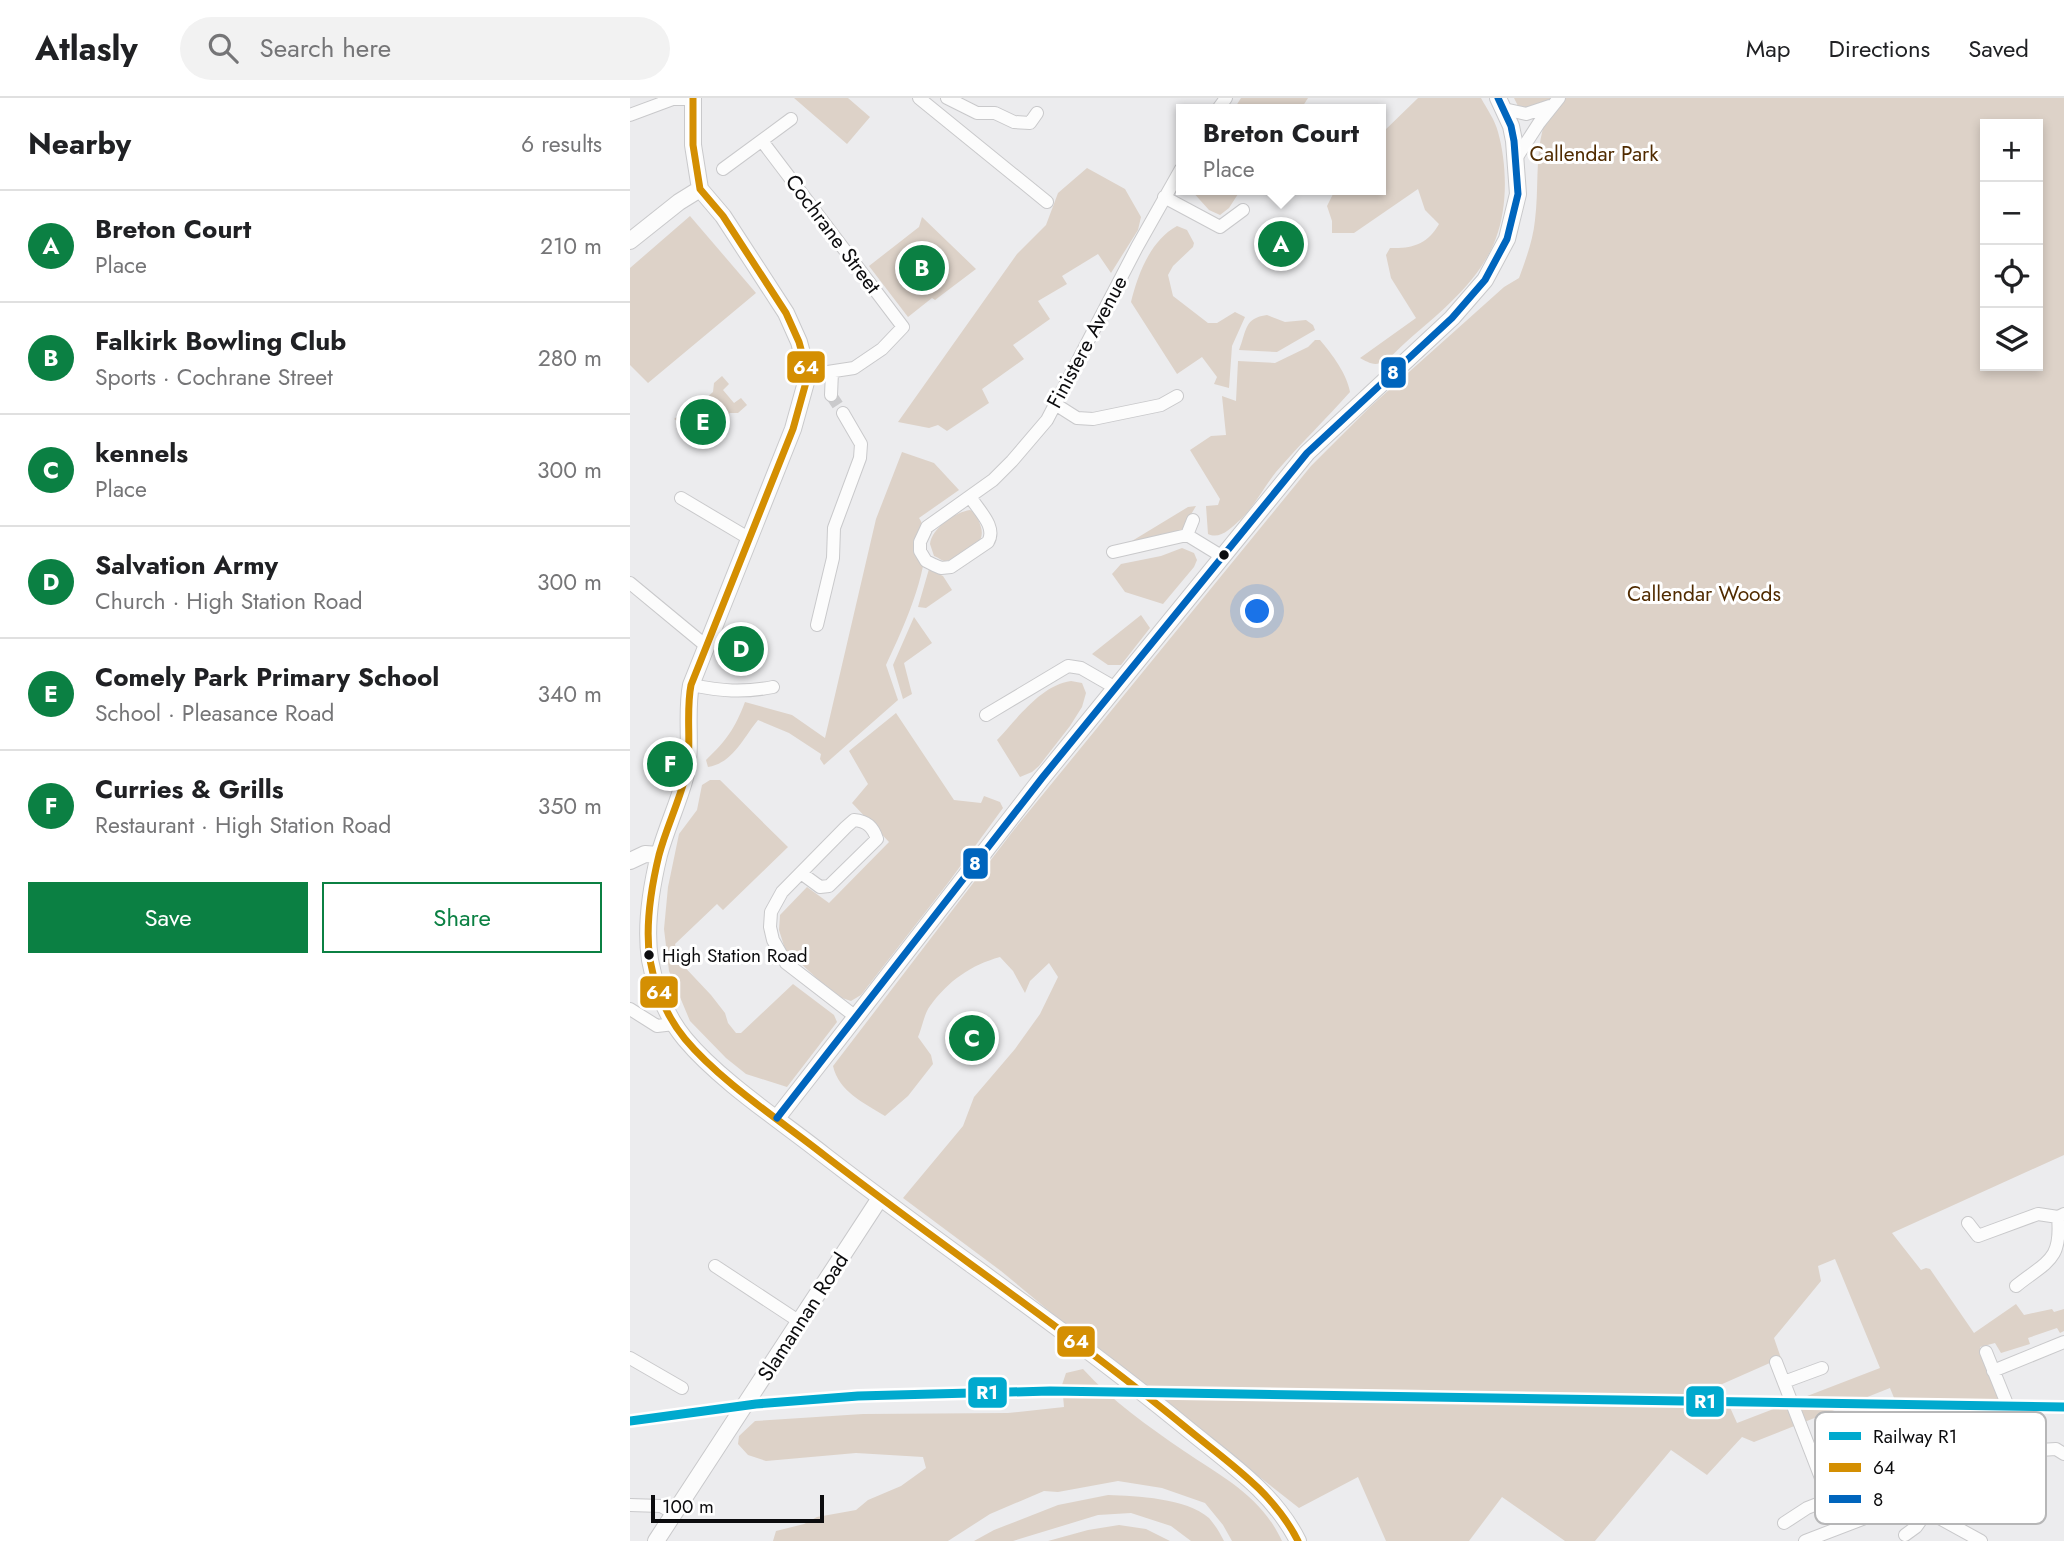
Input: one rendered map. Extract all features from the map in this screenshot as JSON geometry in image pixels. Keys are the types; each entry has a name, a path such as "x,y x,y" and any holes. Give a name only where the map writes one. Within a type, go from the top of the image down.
{"main road":[{"path":"693,98 693,145 700,189 723,216 776,296 799,342 808,375 793,429 691,685 688,701 686,775 659,855 651,905 650,957 661,999 685,1040 717,1070 880,1198 1129,1382 1271,1499 1298,1541"},
{"path":"777,1118 1114,687 1307,453 1451,318 1485,280 1507,239 1518,194 1517,157 1511,126 1501,104"},
{"path":"630,241 700,189"},
{"path":"630,861 645,854 659,855"},
{"name":"Slamannan Road","path":"656,1541 880,1198"}],"street":[{"path":"630,115 673,99 693,98"},
{"path":"920,98 1047,202"},
{"path":"947,98 977,113 995,113 1014,122 1030,122 1037,113"},
{"path":"1501,104 1526,114 1555,102"},
{"path":"1517,157 1555,102"},
{"path":"723,169 791,119"},
{"name":"Cochrane Street","path":"762,141 903,327 882,349 854,368 832,372"},
{"name":"Finistere Avenue","path":"971,498 991,528 992,536 988,542 951,567 941,568 926,561 920,551 923,532 971,498 1012,461 1047,419 1176,177"},
{"path":"1164,197 1220,227 1242,210"},
{"path":"808,375 832,372 831,395"},
{"path":"1055,404 1077,418 1093,419 1161,405 1177,396"},
{"path":"817,625 833,558 834,527 860,458 861,444 843,413"},
{"path":"681,498 750,539"},
{"path":"1187,535 1193,520"},
{"path":"1113,552 1187,535 1223,557"},
{"path":"630,583 705,645"},
{"path":"986,715 1069,666 1081,668 1114,687"},
{"path":"691,685 746,692 773,687"},
{"path":"801,873 820,887 829,886 877,839 873,829 864,821 854,820 801,873 782,892 771,912 773,940 786,963 856,1017"},
{"path":"630,1009 657,1026 674,1024"},
{"path":"1968,1223 1978,1236 2038,1213 2061,1216 2060,1237 2053,1256 2016,1286"},
{"path":"715,1266 800,1322"},
{"path":"1993,1371 2064,1342"},
{"path":"1986,1352 2010,1412"},
{"path":"630,1358 655,1380 682,1388"},
{"path":"1776,1362 1815,1463"},
{"path":"1784,1382 1822,1367"},
{"path":"2046,1450 2056,1449 2064,1454"},
{"path":"630,1505 661,1506 675,1514"},
{"path":"1784,1522 1815,1505"},
{"path":"1805,1541 1848,1524"},
{"path":"1905,1535 1918,1524"},
{"path":"1950,1524 1981,1541"}],"green space":[{"path":"794,98 848,98 870,117 847,144"},
{"path":"1241,98 1308,98 1304,104 1237,104"},
{"path":"1418,98 1481,98 1498,132 1505,185 1500,226 1480,269 1445,308 1390,357 1372,364 1360,358 1416,318 1391,278 1386,255 1390,248 1419,244 1435,231 1439,224 1425,210 1418,189 1354,233 1332,233 1332,221 1327,206 1332,195 1386,195 1386,129"},
{"name":"Callendar Woods","path":"1514,98 2064,98 2064,1155 1892,1233 1921,1270 1930,1269 1974,1333 2016,1304 2024,1315 2064,1309 2064,1331 2060,1333 2057,1328 2028,1338 2030,1344 2001,1353 1995,1343 1980,1347 2006,1412 1900,1412 1890,1388 1830,1412 1815,1412 1815,1418 1754,1442 1742,1437 1707,1475 1671,1450 1595,1541 1565,1541 1502,1497 1469,1541 1386,1541 1358,1477 1299,1508 1001,1271 903,1198 963,1126 974,1097 1015,1049 1040,1014 1058,977 1049,963 1030,981 1025,993 1013,971 1000,957 970,969 944,989 928,1009 918,1037 931,1055 933,1064 908,1096 885,1116 846,1090 833,1066 1013,831 1311,466 1371,406 1504,287 1519,278 1534,227 1543,128 1519,108","holes":["1835,1259 1880,1368 1737,1423 1720,1385 1781,1358 1774,1338 1821,1281 1818,1266"]},
{"path":"1087,168 1125,189 1141,217 1138,230 1111,273 1098,254 1062,276 1067,284 1038,301 1050,319 1013,345 1024,359 982,389 989,403 947,431 938,425 929,428 898,422 1017,254 1046,225 1058,193"},
{"path":"1196,195 1237,195 1229,208 1220,215 1209,210"},
{"path":"690,216 756,293 648,383 630,365 630,268"},
{"path":"922,217 976,269 908,317 869,266 919,227"},
{"path":"1177,226 1187,230 1194,243 1168,275 1173,296 1208,323 1217,323 1235,312 1245,317 1232,346 1229,388 1214,384 1217,377 1202,357 1177,374 1131,302 1137,280 1152,249"},
{"path":"1267,315 1285,322 1306,320 1315,330 1277,352 1239,350 1250,322"},
{"path":"1315,340 1320,340 1334,358 1346,378 1350,392 1276,472 1240,520 1221,534 1208,534 1206,506 1218,505 1220,499 1190,450 1211,436 1226,435 1222,396 1236,401 1238,361 1275,363 1308,347"},
{"path":"722,376 729,384 723,390 734,403 741,398 747,405 738,413 730,413 707,432 706,441 698,447 695,438 699,430 692,421 684,425 674,419 683,412 692,410 713,392 714,383"},
{"path":"902,452 934,463 959,490 919,518 925,532 922,570 909,613 886,665 898,700 824,765 820,759 821,754 789,733 758,720 731,755 717,765 708,767 706,760 730,733 745,702 792,715 825,738 876,519"},
{"path":"1196,506 1180,533 1127,544 1188,507"},
{"path":"970,510 979,521 982,535 979,541 947,561 934,556 930,544 935,532 951,517"},
{"path":"1182,548 1194,553 1197,560 1163,604 1125,592 1112,574 1121,564 1161,556"},
{"path":"929,569 943,576 952,590 926,608 918,607"},
{"path":"1141,615 1150,628 1121,665 1108,665 1092,654"},
{"path":"914,617 932,643 904,663 912,694 903,699 893,665"},
{"path":"1071,681 1082,683 1086,693 1082,707 1039,766 1020,777 997,740 1040,696"},
{"path":"896,713 954,800 981,803 984,796 1000,802 1003,808 861,995 851,1001 836,996 785,949 779,930 780,915 807,887 829,903 889,842 852,803 868,784 849,751"},
{"path":"710,780 720,780 788,847 723,910 717,904 675,944 678,960 711,995 736,1033 741,1033 793,984 834,1015 837,1022 787,1087 746,1074 726,1058 690,1021 669,971 664,929 668,887 679,834 697,810 702,785"},
{"path":"1083,1369 1131,1413 1240,1489 1263,1512 1282,1541 1232,1541 1205,1503 1162,1488 1118,1481 1058,1492 1044,1491 990,1514 948,1541 773,1541 776,1531 804,1524 817,1517 856,1510 868,1500 901,1486 926,1468 923,1457 856,1453 766,1461 748,1455 738,1444 739,1436 755,1421 863,1414 1008,1413 1064,1407 1062,1385 1066,1373"},
{"path":"1108,1495 1161,1499 1188,1506 1209,1518 1224,1541 1191,1541 1171,1526 1131,1513 1098,1515 1013,1541 974,1541 994,1530 1058,1505"},
{"path":"1119,1525 1146,1529 1170,1541 1048,1541 1088,1530"}],"tunnel":[{"path":"831,395 843,413"}],"rail line":[{"name":"R1","path":"630,1421 756,1404 858,1396 1050,1391 2064,1407"}],"transit line":[{"name":"64","path":"693,98 693,145 700,189 723,216 786,313 799,342 808,375 793,429 691,685 687,767 659,855 650,908 650,960 663,1002 685,1039 715,1070 869,1189 1096,1357 1216,1452 1276,1507 1298,1541"},
{"name":"8","path":"777,1118 1042,778 1307,453 1452,318 1485,280 1507,239 1518,194 1511,126 1498,98"}],"place":[{"name":"Breton Court","path":"1281,244"},
{"name":"Falkirk Bowling Club","path":"922,268"},
{"name":"Comely Park Primary School","path":"703,422"},
{"name":"Salvation Army","path":"741,649"},
{"name":"Curries & Grills","path":"670,764"},
{"name":"High Station Road","path":"649,955"},
{"name":"kennels","path":"972,1038"}],"park label":[{"name":"Callendar Park","path":"1594,154"}]}
